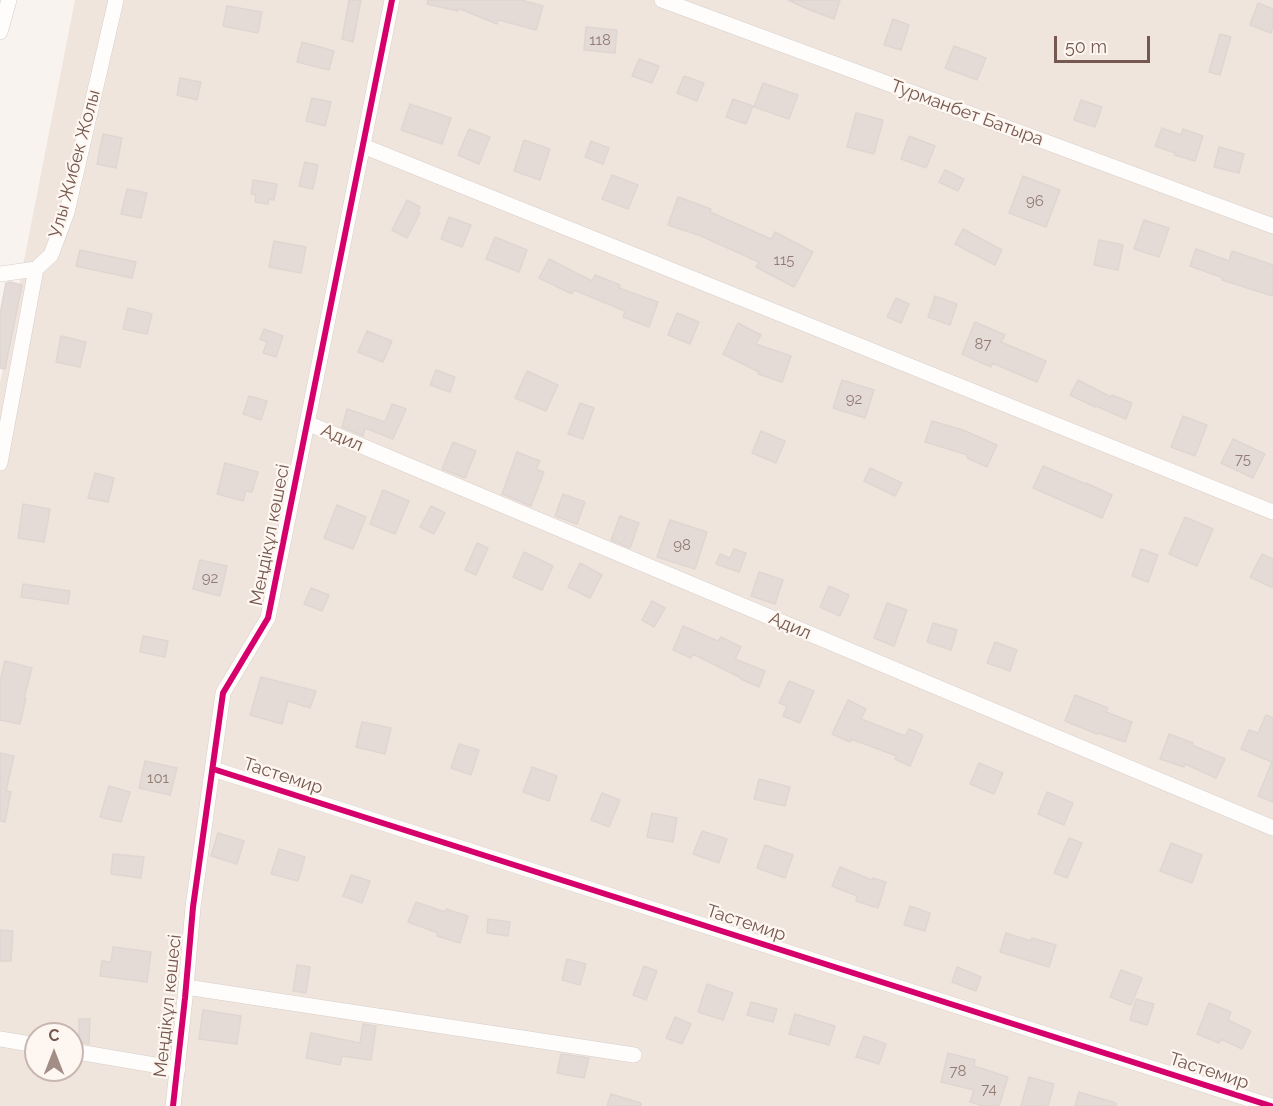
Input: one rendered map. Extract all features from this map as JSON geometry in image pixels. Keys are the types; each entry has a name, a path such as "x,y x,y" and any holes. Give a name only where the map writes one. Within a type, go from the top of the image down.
{"street":[{"path":"0,32 9,0"},
{"name":"Улы Жибек Жолы","path":"0,464 36,269 51,255 67,212 116,0"},
{"name":"Меңдіқұл көшесі","path":"173,1106 193,908 224,693 268,618 392,0"},
{"name":"Турманбет Батыра","path":"662,0 1273,226"},
{"path":"363,146 1273,512"},
{"path":"0,274 36,269"},
{"name":"Адил","path":"307,423 1273,828"},
{"name":"Тастемир","path":"213,769 1271,1106"},
{"path":"186,987 634,1055"},
{"path":"0,1039 24,1043"},
{"path":"84,1053 178,1069"}],"shaded area":[{"path":"75,0 1273,0 1273,1106 0,1106 0,383"}],"building":[{"path":"349,0 361,0 353,42 342,39"},
{"path":"428,0 521,0 543,6 536,30 499,20 497,24 458,8 458,11 427,4"},
{"path":"788,0 840,0 834,19"},
{"path":"1258,3 1273,9 1271,33 1250,25"},
{"path":"227,6 262,12 258,33 223,26"},
{"path":"893,19 909,25 901,50 884,45"},
{"path":"586,27 617,30 615,53 584,50"},
{"path":"1220,34 1231,37 1220,75 1209,72"},
{"path":"302,42 334,51 329,70 297,62"},
{"path":"954,46 986,58 977,80 945,68"},
{"path":"639,59 659,66 652,83 632,76"},
{"path":"684,76 704,83 697,101 677,93"},
{"path":"180,78 201,82 197,100 177,95"},
{"path":"763,83 798,95 789,119 754,107"},
{"path":"312,98 331,102 325,126 306,121"},
{"path":"733,99 753,106 746,124 726,117"},
{"path":"1081,100 1102,107 1095,127 1074,120"},
{"path":"410,104 451,118 442,144 401,130"},
{"path":"856,113 883,120 874,154 847,147"},
{"path":"1162,128 1181,135 1183,129 1203,136 1195,161 1155,146"},
{"path":"469,129 490,137 479,164 458,155"},
{"path":"103,134 122,138 116,168 97,164"},
{"path":"909,136 935,146 926,168 901,159"},
{"path":"524,140 550,149 540,180 514,171"},
{"path":"591,141 609,148 603,164 585,157"},
{"path":"1219,147 1244,154 1239,173 1214,167"},
{"path":"305,162 318,165 313,189 299,186"},
{"path":"945,170 964,179 958,191 939,182"},
{"path":"612,175 638,185 628,209 602,199"},
{"path":"1023,176 1060,190 1046,227 1009,213"},
{"path":"253,180 277,184 274,200 269,199 268,204 255,202 256,195 251,194"},
{"path":"127,189 147,193 141,218 121,214"},
{"path":"678,197 711,209 710,212 771,239 775,232 813,252 794,287 756,267 759,262 701,236 668,225"},
{"path":"407,200 420,207 418,212 420,213 407,238 392,230"},
{"path":"449,217 471,225 462,247 441,239"},
{"path":"1144,220 1169,228 1159,257 1134,249"},
{"path":"963,229 1002,250 995,265 955,244"},
{"path":"495,237 527,250 519,272 486,259"},
{"path":"1099,240 1123,245 1118,270 1094,265"},
{"path":"274,241 306,247 301,273 269,267"},
{"path":"1196,249 1229,261 1232,251 1273,265 1273,296 1222,280 1223,278 1190,266"},
{"path":"80,250 136,262 132,278 76,266"},
{"path":"549,259 592,281 595,275 620,285 619,288 658,302 649,327 623,317 625,311 574,290 572,294 539,278"},
{"path":"6,283 22,285 5,369 0,368 0,314"},
{"path":"935,296 957,304 950,325 928,317"},
{"path":"896,298 909,304 901,323 887,317"},
{"path":"128,308 152,314 147,334 123,329"},
{"path":"677,313 699,322 690,344 668,335"},
{"path":"975,322 1005,335 1001,342 1046,361 1037,382 992,363 991,367 962,354"},
{"path":"738,323 761,335 756,344 791,356 782,382 758,374 759,372 723,354"},
{"path":"264,329 283,336 276,357 263,353 267,342 260,339"},
{"path":"367,331 392,341 383,362 358,352"},
{"path":"61,336 86,342 80,367 56,362"},
{"path":"436,370 455,377 450,392 430,385"},
{"path":"527,371 558,385 546,411 515,398"},
{"path":"842,380 874,390 865,418 833,408"},
{"path":"1078,380 1111,397 1112,395 1132,403 1126,419 1070,395"},
{"path":"249,396 267,401 261,420 243,414"},
{"path":"580,403 594,408 583,439 568,434"},
{"path":"392,404 406,409 393,439 365,428 363,436 342,427 347,409 385,422"},
{"path":"1183,416 1207,425 1195,456 1171,447"},
{"path":"932,421 963,430 997,445 987,467 967,458 968,455 925,442"},
{"path":"761,431 785,441 776,463 752,453"},
{"path":"1233,439 1265,454 1253,478 1221,463"},
{"path":"453,442 476,451 465,478 442,469"},
{"path":"517,452 540,461 536,469 544,472 531,506 502,494"},
{"path":"225,463 258,472 252,492 246,491 243,501 217,494"},
{"path":"1043,466 1112,495 1102,518 1033,488"},
{"path":"870,468 902,483 895,496 864,481"},
{"path":"95,473 114,478 108,502 88,498"},
{"path":"383,490 409,501 395,534 370,524"},
{"path":"563,494 585,502 577,524 555,516"},
{"path":"23,504 50,509 44,542 18,538"},
{"path":"337,505 366,517 353,549 324,538"},
{"path":"431,506 445,513 434,534 420,527"},
{"path":"620,516 639,523 630,548 611,540"},
{"path":"1185,517 1213,529 1197,566 1169,554"},
{"path":"670,520 707,532 695,569 657,557"},
{"path":"477,543 488,548 476,575 465,570"},
{"path":"734,549 746,553 739,572 716,564 720,554 730,558"},
{"path":"1141,549 1158,555 1148,582 1132,576"},
{"path":"524,552 553,566 542,590 513,577"},
{"path":"1262,554 1273,559 1273,588 1250,577"},
{"path":"200,560 227,566 220,596 193,589"},
{"path":"580,563 602,575 590,598 568,587"},
{"path":"759,572 783,580 775,604 751,596"},
{"path":"23,584 70,591 68,604 21,597"},
{"path":"829,586 849,595 840,616 820,607"},
{"path":"311,588 329,595 322,611 304,604"},
{"path":"652,601 665,608 654,627 642,620"},
{"path":"887,603 907,610 894,646 874,638"},
{"path":"933,623 957,630 951,650 927,642"},
{"path":"683,626 718,641 721,637 741,647 735,659 765,671 759,687 693,654 691,658 673,650"},
{"path":"143,636 168,641 165,657 140,652"},
{"path":"995,642 1017,650 1010,671 987,663"},
{"path":"5,661 32,668 20,724 0,720 0,681"},
{"path":"261,677 316,691 310,708 288,701 282,724 250,715"},
{"path":"789,681 814,691 800,723 783,716 787,706 779,703"},
{"path":"1075,695 1108,708 1106,712 1132,722 1125,742 1065,721"},
{"path":"848,700 866,709 861,719 905,736 909,729 923,735 910,766 895,759 897,756 851,739 850,742 832,734"},
{"path":"1266,715 1273,718 1273,802 1258,796 1272,762 1241,749 1249,730 1258,733"},
{"path":"362,722 391,728 385,754 356,747"},
{"path":"1169,734 1225,759 1216,778 1185,764 1184,767 1160,759"},
{"path":"459,744 479,750 471,775 451,768"},
{"path":"0,753 14,756 6,791 11,792 5,822 0,821"},
{"path":"145,761 177,768 170,795 139,788"},
{"path":"979,763 1003,773 994,794 970,784"},
{"path":"532,767 557,776 549,801 523,792"},
{"path":"759,779 790,787 785,806 754,799"},
{"path":"109,786 130,792 121,822 100,817"},
{"path":"1047,792 1073,803 1064,825 1038,814"},
{"path":"602,793 620,800 609,827 591,820"},
{"path":"652,813 677,818 673,842 647,837"},
{"path":"702,831 727,839 719,863 693,854"},
{"path":"218,833 244,841 237,864 211,856"},
{"path":"1069,838 1082,843 1067,878 1054,873"},
{"path":"1171,843 1202,855 1192,883 1160,871"},
{"path":"765,845 793,855 785,878 757,868"},
{"path":"279,849 305,857 298,881 271,874"},
{"path":"113,854 144,857 141,878 111,874"},
{"path":"840,867 872,880 873,878 886,882 878,908 856,901 857,896 832,886"},
{"path":"351,875 370,881 362,903 343,896"},
{"path":"416,902 445,912 446,909 468,916 460,943 437,936 438,933 408,922"},
{"path":"910,906 930,913 925,931 904,925"},
{"path":"488,919 510,922 508,936 487,933"},
{"path":"0,930 13,931 11,961 0,961"},
{"path":"1006,933 1031,941 1032,938 1056,945 1049,967 1000,952"},
{"path":"113,947 151,952 147,982 100,976 102,961 111,962"},
{"path":"567,959 586,964 580,985 562,980"},
{"path":"297,965 310,967 306,993 293,991"},
{"path":"644,966 657,971 646,1000 633,995"},
{"path":"957,967 981,977 976,991 952,982"},
{"path":"1121,970 1142,978 1131,1005 1110,997"},
{"path":"707,984 733,993 723,1020 698,1012"},
{"path":"1136,999 1154,1004 1147,1025 1130,1020"},
{"path":"751,1002 777,1009 773,1022 747,1015"},
{"path":"1209,1003 1231,1012 1228,1020 1251,1031 1242,1049 1221,1039 1219,1043 1197,1034"},
{"path":"203,1010 241,1016 237,1044 199,1039"},
{"path":"795,1014 835,1026 829,1045 789,1034"},
{"path":"675,1017 691,1024 682,1044 666,1038"},
{"path":"79,1019 90,1019 89,1044 84,1043 84,1022 79,1022"},
{"path":"363,1024 376,1026 371,1060 342,1056 340,1065 306,1058 311,1033 360,1043"},
{"path":"864,1036 886,1044 879,1064 856,1057"},
{"path":"948,1053 975,1060 974,1066 1008,1077 999,1106 983,1106 970,1102 974,1090 941,1082"},
{"path":"561,1054 589,1058 584,1078 557,1073"},
{"path":"1029,1077 1054,1084 1048,1106 1021,1106"},
{"path":"1079,1092 1116,1103 1116,1106 1075,1106"},
{"path":"611,1094 641,1103 641,1106 607,1106"}],"cycle path":[{"path":"173,1106 193,907 223,693 268,618 392,0"},
{"path":"213,769 1271,1106"}]}
